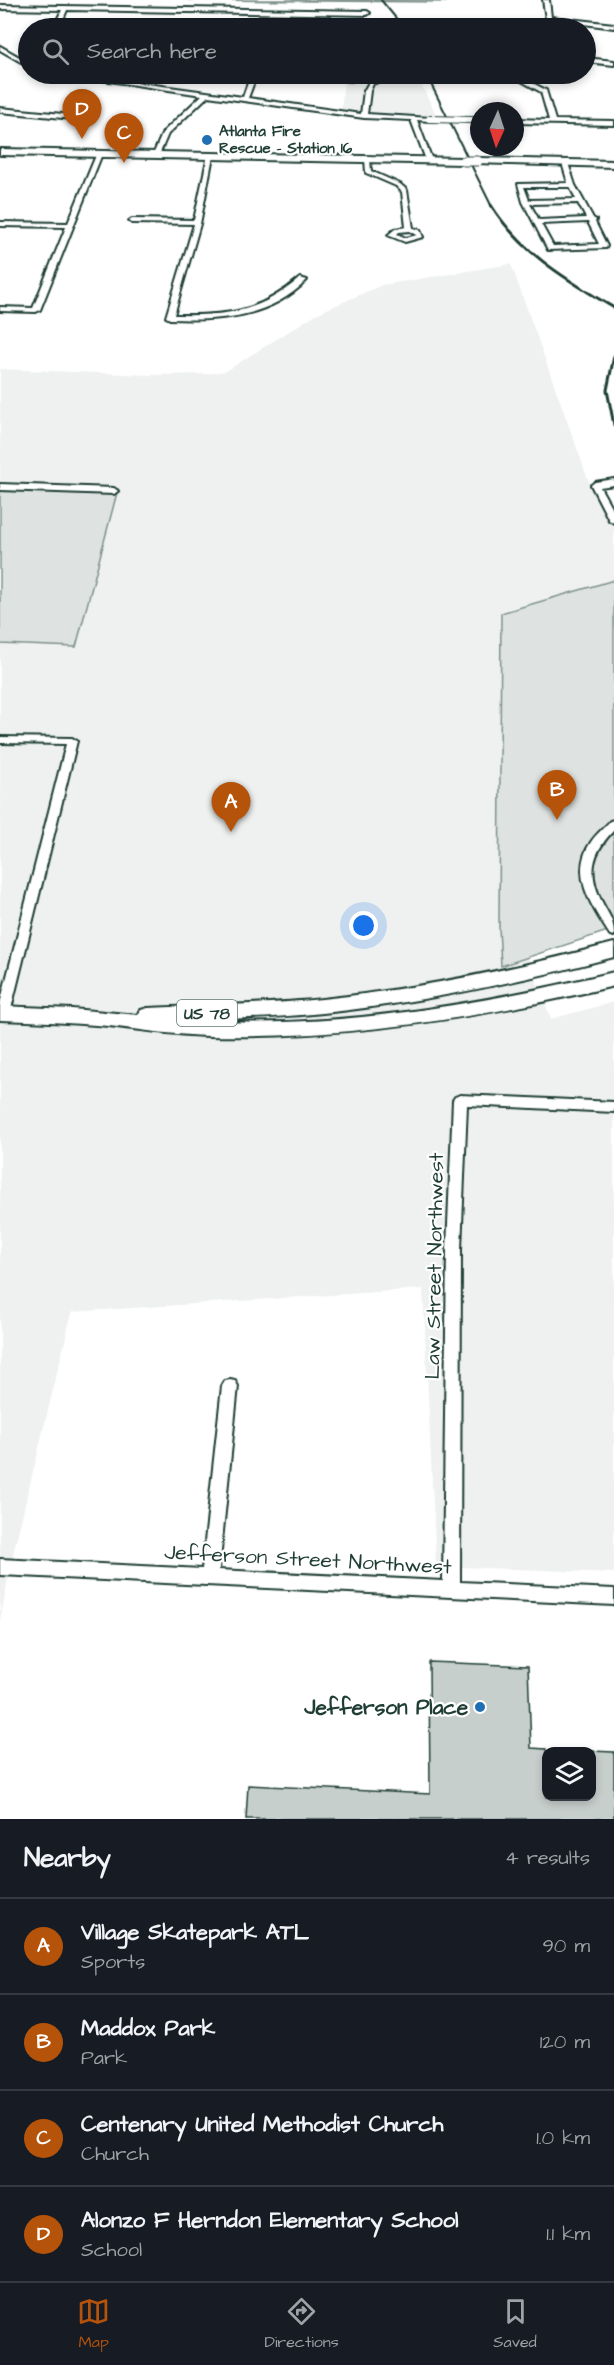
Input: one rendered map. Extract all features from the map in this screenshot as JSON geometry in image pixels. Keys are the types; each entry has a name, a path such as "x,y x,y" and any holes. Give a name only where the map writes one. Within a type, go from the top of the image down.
{"main road":[{"path":"0,152 614,164"},
{"name":"US 78","path":"94,1018 320,1007 381,1000 486,982 614,950"},
{"name":"US 78","path":"2,1013 94,1018 173,1028 307,1027 369,1023 472,1010 556,994 614,979"}],"street":[{"path":"180,18 186,0"},
{"path":"546,0 548,18"},
{"path":"0,7 367,13"},
{"path":"61,18 65,8"},
{"path":"596,24 614,26"},
{"path":"0,48 18,59"},
{"path":"0,57 18,54"},
{"path":"596,61 614,63"},
{"path":"136,84 364,116 470,120"},
{"path":"245,99 250,84"},
{"path":"364,116 370,84"},
{"path":"531,84 544,91 553,122"},
{"path":"156,155 165,133 207,94"},
{"path":"0,110 84,118"},
{"path":"413,118 429,160"},
{"path":"524,121 614,123"},
{"path":"0,309 36,310 99,154"},
{"path":"210,156 197,222 170,317 213,317 249,311 274,301 303,280"},
{"path":"367,159 368,172 398,185 405,191 410,229"},
{"path":"565,163 571,185 593,220 603,246 552,248 526,202 520,185 571,185"},
{"path":"526,202 581,201"},
{"path":"537,222 593,220"},
{"path":"132,221 197,222"},
{"path":"0,224 69,225"},
{"path":"614,482 595,485 614,520"},
{"path":"0,487 114,491"},
{"path":"0,740 72,741 2,1013"},
{"path":"614,823 596,843 591,853 587,873 595,898 614,932"},
{"name":"Law Street Northwest","path":"451,1588 454,1249 460,1100 614,1107"},
{"path":"210,1577 231,1386"},
{"name":"Jefferson Street Northwest","path":"0,1567 614,1597"}],"shaded area":[{"path":"188,0 447,0 446,2"},
{"path":"343,84 421,84 438,118 394,119 341,115"},
{"path":"511,264 589,482 609,516 614,516 614,593 514,921 551,1019 614,1002 614,1573 436,1566 423,1289 72,1312 11,1562 0,1622 0,644 76,647 117,489 0,486 0,369 149,375 206,374 226,371 316,314 382,285"},
{"path":"0,486 118,489 76,647 0,644"},
{"path":"614,580 614,929 501,966 499,927 501,613"}],"building":[{"name":"Jefferson Place","path":"429,1662 528,1666 531,1748 542,1749 542,1801 596,1801 596,1751 614,1752 614,1819 246,1819 248,1785 430,1794"}],"railway":[{"path":"381,0 396,18"},
{"path":"431,84 491,205"},
{"path":"491,205 503,222 530,251 562,275 614,308"},
{"path":"614,356 607,390 614,425"}],"place":[{"name":"Alonzo F Herndon Elementary School","path":"82,139"},
{"name":"Atlanta Fire Rescue - Station 16","path":"207,140"},
{"name":"Centenary United Methodist Church","path":"124,163"},
{"name":"Maddox Park","path":"557,820"},
{"name":"Village Skatepark ATL","path":"231,832"},
{"name":"Jefferson Place","path":"480,1707"}]}
